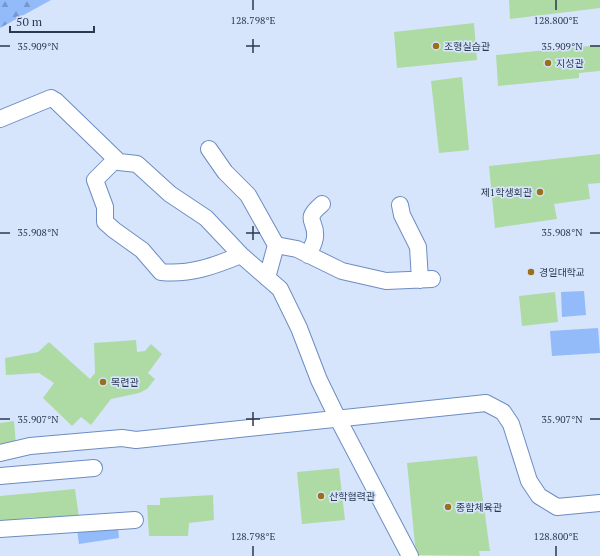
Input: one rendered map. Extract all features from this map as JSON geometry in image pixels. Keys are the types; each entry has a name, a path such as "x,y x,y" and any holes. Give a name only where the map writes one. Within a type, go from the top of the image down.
{"lane":[{"path":"0,119 51,98 119,162 137,164 170,194 206,218 241,255 280,290 296,321 319,380 337,417 410,556"},
{"path":"209,149 225,172 248,195 276,245 267,278"},
{"path":"116,159 95,180 105,207 105,222 142,250 161,272 177,274 196,272 241,255"},
{"path":"308,255 315,237 311,217 313,212 322,204"},
{"path":"276,245 297,249 342,271 386,281 426,279 418,247 402,215 400,206"},
{"path":"0,453 30,446 122,438 136,440 337,417 486,403 503,412 512,424 529,481 539,496 557,507 600,503"},
{"path":"0,476 94,468"},
{"path":"0,529 135,520"}],"green space":[{"path":"0,0 51,0 0,28"},
{"path":"584,291 586,315 562,317 561,292"},
{"path":"598,328 600,353 552,356 550,331"},
{"path":"117,516 119,538 79,544 76,522"}],"building":[{"path":"509,0 600,0 600,8 510,19"},
{"name":"조형실습관","path":"474,23 477,60 397,68 394,32"},
{"name":"지성관","path":"600,45 600,71 579,73 579,78 498,86 496,55"},
{"path":"462,77 469,150 439,153 431,81"},
{"name":"제1학생회관","path":"600,154 600,183 588,184 590,199 554,204 557,219 495,228 489,166"},
{"path":"555,292 558,322 522,326 519,296"},
{"name":"목련관","path":"136,340 137,352 145,351 151,344 162,354 148,373 155,379 147,389 139,393 111,399 91,425 81,417 72,426 43,398 54,383 39,373 6,375 5,358 38,352 49,342 90,379 95,373 94,343"},
{"path":"14,421 16,445 0,447 0,423"},
{"name":"종합체육관","path":"477,456 490,551 479,551 480,556 416,555 407,463"},
{"name":"산학협력관","path":"339,468 345,520 302,524 297,472"},
{"path":"75,489 79,517 36,522 35,517 0,522 0,496"},
{"path":"213,495 214,520 189,523 188,536 149,536 147,505 160,505 160,498"}],"place":[{"name":"조형실습관","path":"436,46"},
{"name":"지성관","path":"548,63"},
{"name":"제1학생회관","path":"540,192"},
{"name":"경일대학교","path":"531,272"},
{"name":"목련관","path":"103,382"},
{"name":"산학협력관","path":"321,496"},
{"name":"종합체육관","path":"448,507"}]}
